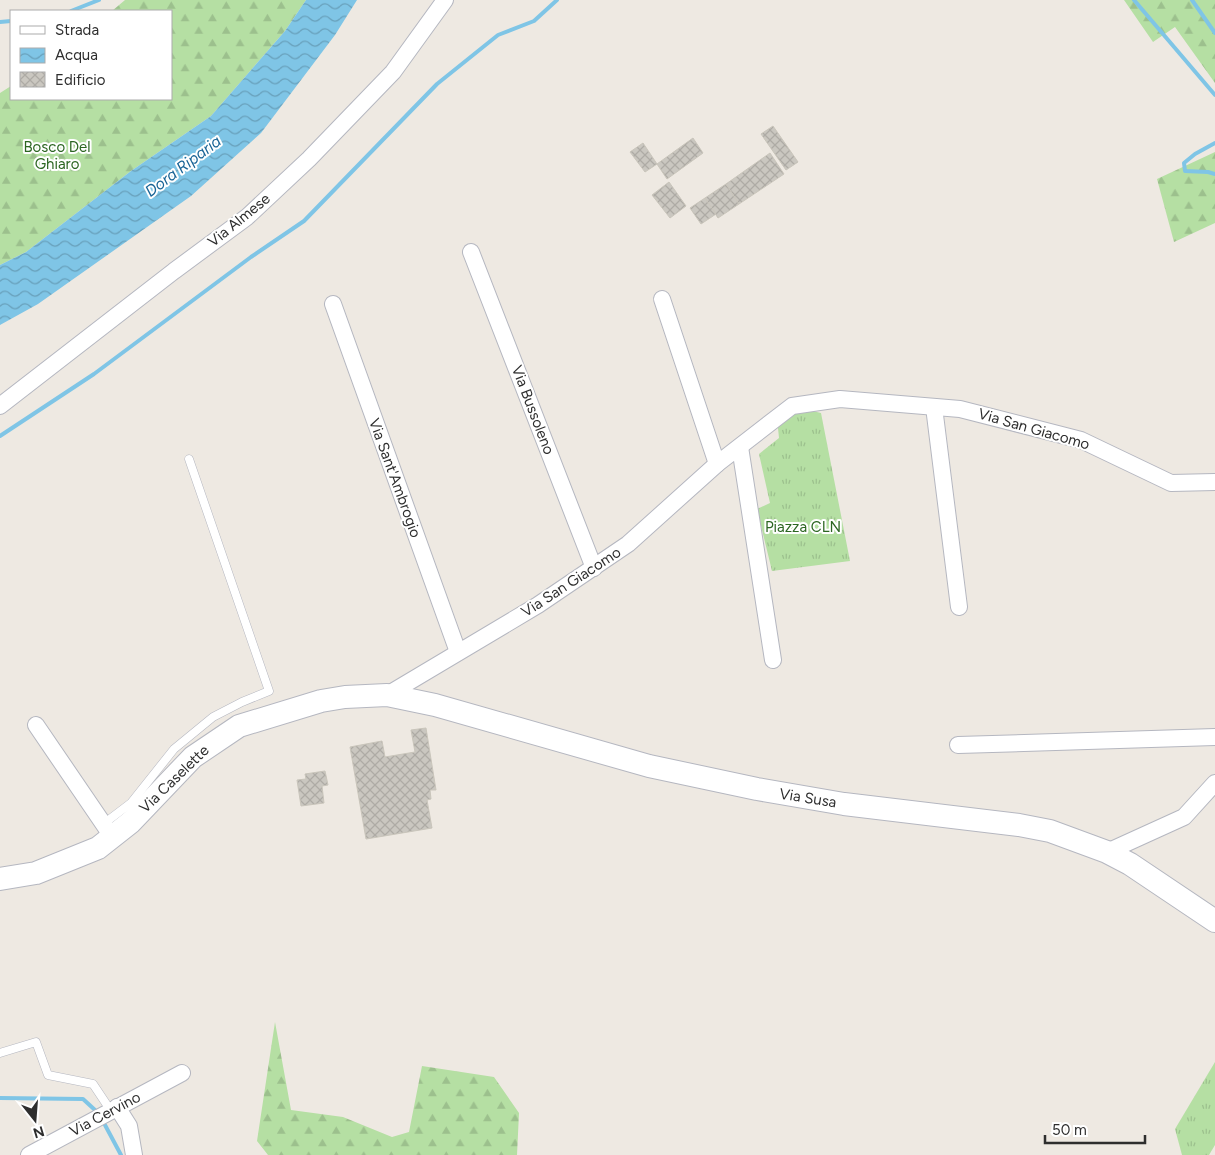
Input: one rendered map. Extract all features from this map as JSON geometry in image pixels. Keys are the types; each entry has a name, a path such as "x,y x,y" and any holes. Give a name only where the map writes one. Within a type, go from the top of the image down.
{"main road":[{"name":"Via Caselette","path":"0,879 36,873 89,852 108,832 193,757 239,726 321,701 346,697 387,695"},
{"name":"Via Susa","path":"387,695 435,704 604,754 700,777 826,801 1019,825 1060,834 1107,852 1130,864 1215,921"}],"street":[{"name":"Via Almese","path":"0,406 247,217 309,159 393,72 445,0"},
{"name":"Via Bussoleno","path":"472,252 594,568"},
{"path":"662,299 717,464"},
{"name":"Via Sant'Ambrogio","path":"332,304 458,652"},
{"name":"Via San Giacomo","path":"387,695 538,605 628,544 717,464 792,406 840,399 960,409 1082,440 1171,483 1215,482"},
{"path":"934,406 959,607"},
{"path":"740,448 773,660"},
{"path":"36,726 108,832"},
{"path":"958,745 1215,737"},
{"path":"1107,852 1184,817 1215,783"},
{"name":"Via Cervino","path":"29,1155 182,1073"},
{"path":"114,1109 129,1126 134,1155"}],"lane":[{"path":"108,832 174,749 213,717 269,691 189,459"},
{"path":"0,1053 36,1042 48,1075 93,1084 114,1109"}],"green space":[{"name":"Bosco Del Ghiaro","path":"125,0 306,0 285,31 211,116 131,171 26,252 0,265 0,93 10,87 10,100 172,100 172,10 113,10"},
{"path":"1124,0 1215,0 1215,83 1175,27 1153,42"},
{"path":"1215,152 1215,223 1174,242 1157,179"},
{"name":"Piazza CLN","path":"792,406 821,413 850,561 772,571 757,509 770,503 759,454 779,438 777,418"},
{"path":"275,1022 291,1110 343,1117 392,1137 409,1132 422,1066 494,1077 519,1113 517,1155 268,1155 257,1141"},
{"path":"1215,1062 1215,1145 1209,1155 1182,1155 1175,1129"}],"water":[{"name":"Dora Riparia","path":"306,0 357,0 335,35 261,133 191,196 38,304 0,325 0,265 26,252 131,171 211,116 285,31"}],"building":[{"path":"773,126 798,162 786,170 761,134"},
{"path":"693,138 703,153 667,179 657,164"},
{"path":"643,143 657,164 645,172 630,152"},
{"path":"770,153 784,174 739,204 726,184"},
{"path":"669,182 686,206 670,218 652,195"},
{"path":"726,184 739,204 718,218 705,198"},
{"path":"705,198 716,214 701,224 690,208"},
{"path":"426,728 436,790 430,790 431,799 427,800 432,828 366,839 350,747 382,741 385,757 415,752 411,730"},
{"path":"325,771 328,785 322,786 324,803 301,806 297,780 306,779 305,774"}],"waterway":[{"path":"74,10 99,0"},
{"path":"0,436 94,374 251,257 304,221 437,84 498,35 534,21 557,0"},
{"path":"1134,0 1215,95"},
{"path":"1192,0 1215,33"},
{"path":"0,22 10,21"},
{"path":"1215,143 1195,154 1184,163 1185,171 1215,174"},
{"path":"0,1098 83,1099 95,1110"},
{"path":"105,1125 121,1155"}]}
